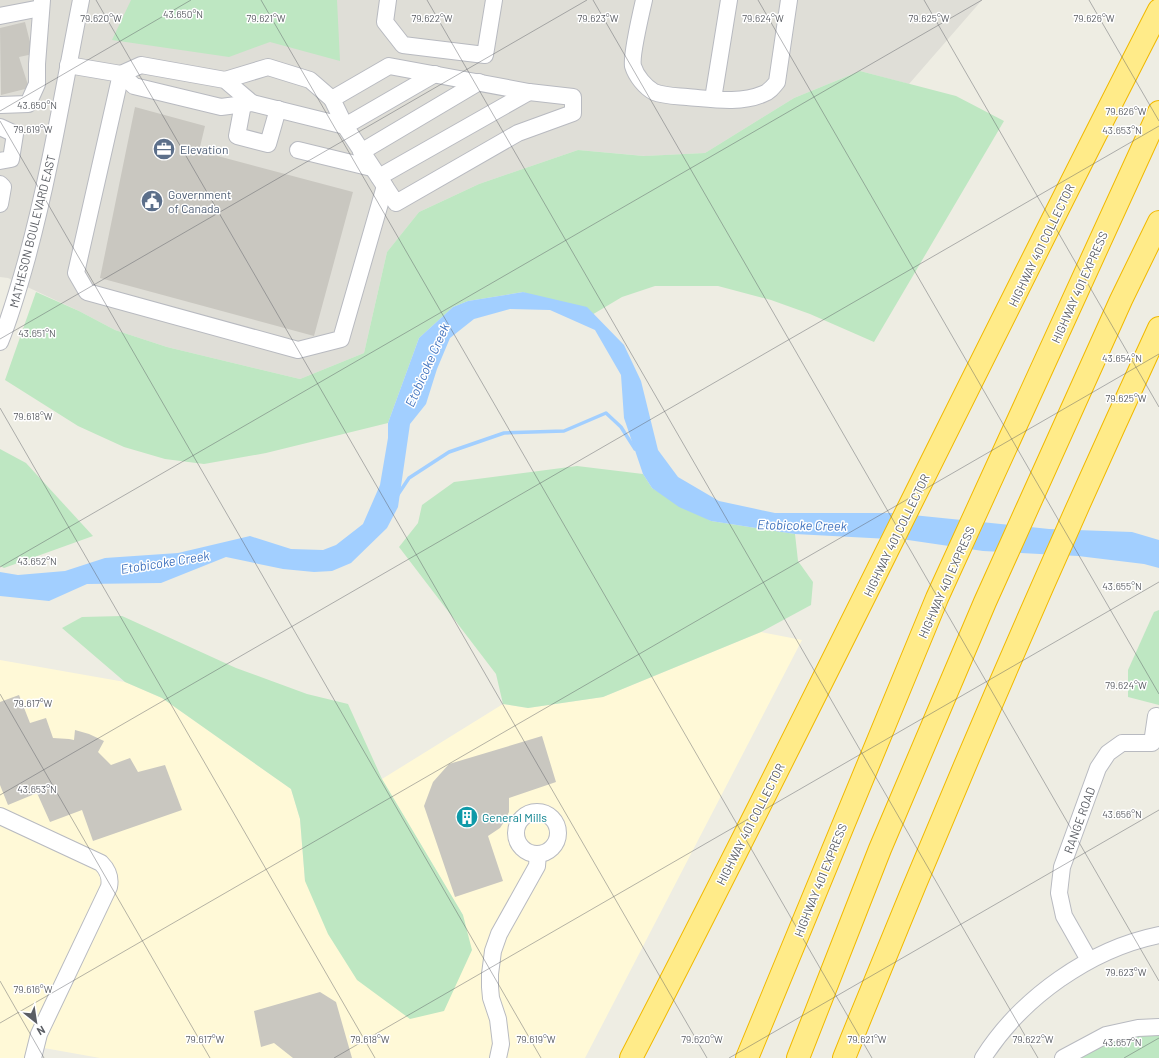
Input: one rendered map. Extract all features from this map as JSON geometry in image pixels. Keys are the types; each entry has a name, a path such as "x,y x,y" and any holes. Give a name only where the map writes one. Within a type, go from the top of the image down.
{"highway":[{"name":"HIGHWAY 401 COLLECTOR","path":"633,1055 866,595 930,464 1159,10"},
{"name":"HIGHWAY 401 EXPRESS","path":"747,1058 937,598 1159,112"},
{"path":"798,1058 884,842 985,602 1121,300 1159,222"},
{"path":"844,1058 932,842 1034,604 1091,474 1159,328"}],"street":[{"name":"MATHESON BOULEVARD EAST","path":"0,342 10,320 41,206 81,0"},
{"path":"388,0 385,22 403,45 485,55 494,0"},
{"path":"644,0 633,65 639,78 646,86 665,95 713,99 746,98 764,94 772,89 777,82 789,0"},
{"path":"713,99 729,0"},
{"path":"0,16 41,4 37,84 28,104 0,105"},
{"path":"68,65 121,74 134,86 221,107 248,104 278,108 345,126 435,74"},
{"path":"121,74 141,65 225,80 268,67 310,80 332,99 345,126 396,203 518,133 573,113 573,97 529,92 389,66 332,99"},
{"path":"121,74 76,273 87,292 298,350 341,340 379,177 529,92"},
{"path":"225,80 248,104"},
{"path":"361,152 479,82"},
{"path":"248,104 237,136 268,144 278,108"},
{"path":"0,127 15,134 11,158 0,161"},
{"path":"298,150 379,177"},
{"path":"0,184 3,187 0,204"},
{"name":"RANGE ROAD","path":"1089,960 1064,916 1059,893 1062,866 1098,768 1108,753 1122,742 1152,743 1156,716 1159,718"},
{"path":"0,816 101,863 106,868 110,881 109,887 39,1034 33,1058"},
{"path":"498,1058 501,1044 498,1020 491,998 490,974 493,953 499,934 537,866 538,854"},
{"path":"983,1058 997,1038 1021,1012 1068,973 1089,960 1126,943 1159,935"},
{"path":"1063,1058 1106,1035 1138,1028 1159,1027"}],"shaded area":[{"path":"0,0 982,0 909,84 860,71 794,98 705,153 645,156 578,150 479,184 419,212 387,252 364,353 300,379 167,347 115,330 79,311 8,278 0,277"},
{"path":"761,632 802,640 585,1058 100,1058 44,1048 41,1058 0,1058 0,660 125,682 162,698 291,789 300,819 305,881 463,915 382,779 503,704 528,708 603,697"}],"green space":[{"path":"131,0 337,0 340,61 270,42 229,57 112,40"},
{"path":"860,71 956,96 1004,121 874,342 810,314 771,300 718,286 655,286 622,297 585,319 523,292 468,301 453,307 419,338 388,423 266,453 204,464 165,459 124,447 78,426 5,380 36,292 79,311 115,330 167,347 300,379 364,353 387,252 419,212 479,184 578,150 644,156 705,153 794,98"},
{"path":"0,449 26,463 93,536 4,568 0,566"},
{"path":"577,466 643,474 652,488 711,521 795,534 798,561 813,582 811,605 761,632 603,697 528,708 503,704 496,674 399,547 418,523 422,505 454,482"},
{"path":"1159,610 1159,705 1128,697 1128,670 1154,612"},
{"path":"122,616 236,668 307,694 348,704 382,779 463,915 472,950 444,1011 410,1019 357,980 328,934 305,881 300,819 291,789 162,698 125,682 62,628 82,617"},
{"path":"1159,1035 1159,1058 1080,1058 1105,1043 1132,1036"}],"water":[{"name":"Etobicoke Creek","path":"523,292 587,307 624,345 641,381 658,450 678,477 719,501 775,513 893,513 1049,529 1132,532 1159,540 1159,568 1144,564 1078,556 983,551 908,540 795,534 711,521 679,507 652,488 643,474 624,418 621,375 595,330 550,310 510,309 474,319 450,338 437,369 426,404 410,424 398,507 387,528 351,563 332,571 314,572 283,569 226,557 161,583 87,584 49,601 0,596 0,572 18,575 65,571 105,558 178,553 250,536 291,549 323,550 336,545 363,524 380,485 388,438 388,423 419,338 453,307 468,301"}],"building":[{"path":"25,22 33,54 19,57 29,88 1,95 0,28"},
{"path":"135,107 205,126 199,151 353,192 314,336 100,278"},
{"path":"19,695 30,723 46,718 53,738 74,740 75,730 89,734 104,741 98,752 111,765 130,758 138,772 165,765 182,810 93,841 82,810 50,822 37,793 8,805 0,785 0,702"},
{"name":"General Mills","path":"542,736 556,782 509,798 509,812 504,822 500,828 488,836 503,881 455,897 424,806 433,782 449,764"},
{"path":"320,992 336,1002 352,1058 293,1058 274,1043 261,1047 254,1011"}],"waterway":[{"path":"397,496 409,478 449,452 504,433 564,431 606,413 621,427 635,449"}],"place":[{"name":"Elevation","path":"164,149"},
{"name":"Government of Canada","path":"152,201"},
{"name":"General Mills","path":"467,817"}]}
